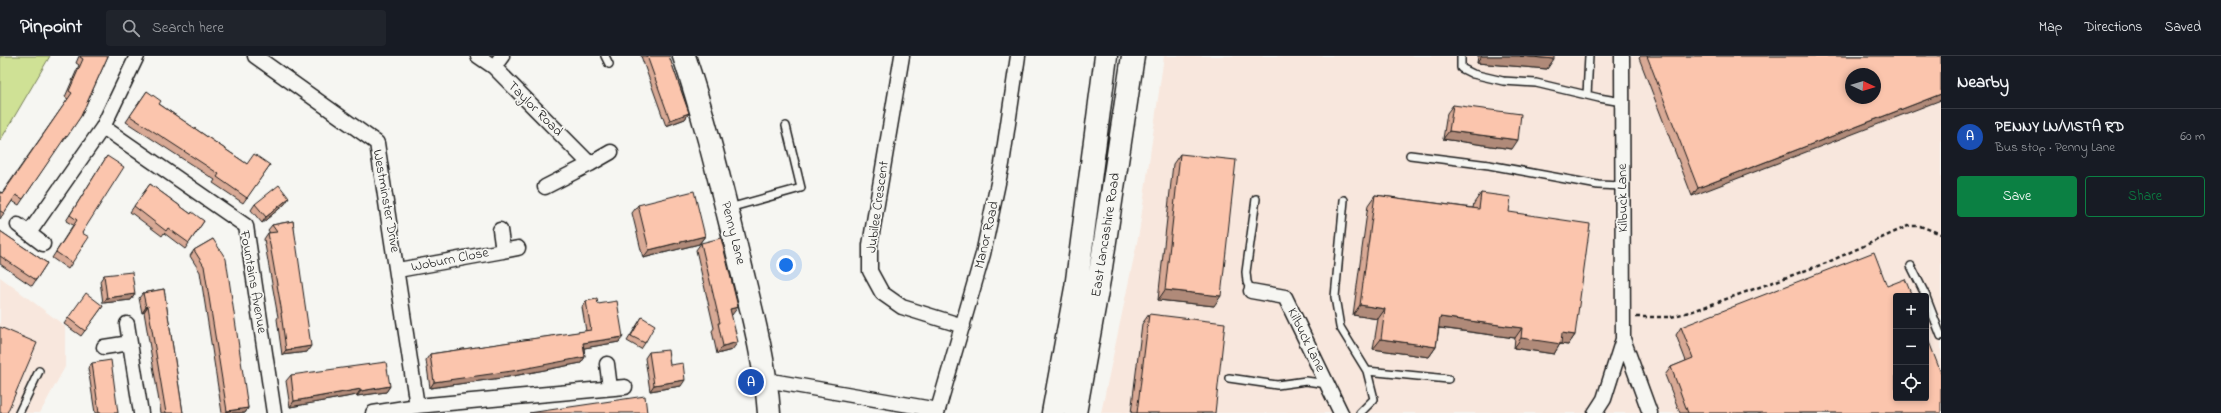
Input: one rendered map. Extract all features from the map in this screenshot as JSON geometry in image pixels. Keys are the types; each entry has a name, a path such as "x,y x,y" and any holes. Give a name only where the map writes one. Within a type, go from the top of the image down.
{"main road":[{"name":"Penny Lane","path":"684,56 703,114 756,328 766,380 769,413"},
{"name":"East Lancashire Road","path":"1053,413 1076,288 1106,56"},
{"name":"East Lancashire Road","path":"1075,413 1101,266 1133,56"}],"street":[{"path":"43,244 24,229 103,127 137,56"},
{"name":"Westminster Drive","path":"255,56 377,143 398,270 417,406"},
{"name":"Taylor Road","path":"478,56 498,61 590,164"},
{"name":"Jubilee Crescent","path":"902,56 870,245 870,271 882,292 902,307 963,326"},
{"name":"Manor Road","path":"766,380 937,412 963,326 992,216 1010,117 1018,56"},
{"name":"Kilbuck Lane","path":"1595,413 1604,398 1623,339 1622,56"},
{"name":"Fountains Avenue","path":"103,127 246,226 274,413"},
{"path":"545,187 611,152"},
{"name":"Woburn Close","path":"500,230 503,250"},
{"name":"Woburn Close","path":"398,270 518,248"},
{"name":"Kilbuck Lane","path":"1252,291 1285,297 1341,413"},
{"path":"127,324 141,413"},
{"name":"Kilbuck Lane","path":"1623,339 1650,413"},
{"path":"104,347 130,343"},
{"path":"607,364 610,388"},
{"path":"373,413 417,406 625,386"}],"lane":[{"path":"605,56 608,64"},
{"path":"1461,56 1461,68 1473,74 1503,81 1536,83 1622,102"},
{"path":"1587,95 1589,56"},
{"path":"726,208 801,188 786,126"},
{"path":"1410,155 1489,165 1598,185 1623,186"},
{"path":"1252,291 1247,282 1246,272 1256,199"},
{"path":"1344,200 1334,298 1340,326 1367,371 1374,399 1360,413"},
{"path":"1911,266 1924,293"},
{"path":"1929,304 1941,336"},
{"path":"19,413 39,371"},
{"path":"1367,371 1448,378"},
{"path":"1229,378 1277,385 1306,381 1327,384"}],"path":[{"path":"1624,317 1671,317 1692,311 1826,263 1880,240 1908,226 1920,226 1941,234"}],"shaded area":[{"path":"1164,56 1941,56 1941,413 1101,413 1139,233"},
{"path":"0,277 65,326 65,367 40,413 0,413"}],"green space":[{"path":"0,56 50,56 0,141"}],"building":[{"path":"108,56 81,116 23,199 16,195 4,213 0,211 0,192 3,193 72,93 69,91 83,59 80,57"},
{"path":"647,56 669,56 689,113 670,120"},
{"path":"1520,56 1554,56 1554,59"},
{"path":"1647,56 1941,56 1941,94 1698,188"},
{"path":"147,91 161,101 159,104 247,164 254,154 270,165 247,198 217,177 219,174 130,116"},
{"path":"1453,105 1521,114 1518,140 1449,131"},
{"path":"1180,154 1236,160 1221,296 1165,290"},
{"path":"107,156 124,167 82,233 89,237 72,263 56,252 77,220 70,215"},
{"path":"150,184 191,214 192,212 204,221 189,243 168,228 166,231 134,206"},
{"path":"279,185 289,198 266,217 255,204"},
{"path":"694,191 705,236 649,250 638,205"},
{"path":"1481,193 1511,197 1509,212 1590,224 1575,335 1562,333 1561,344 1521,338 1522,328 1440,317 1436,347 1381,339 1385,309 1360,305 1375,195 1479,209"},
{"path":"293,221 311,346 286,350 282,313 268,233 277,232 272,225"},
{"path":"0,231 47,263 36,280 0,256"},
{"path":"721,238 738,307 730,309 738,342 723,346 718,323 720,323 701,243"},
{"path":"213,239 226,259 248,408 227,411 204,266 194,250"},
{"path":"1874,252 1887,286 1905,279 1911,293 1893,293 1893,401 1929,401 1929,342 1941,373 1941,413 1688,413 1671,367 1693,358 1681,327"},
{"path":"132,272 135,294 107,298 104,275"},
{"path":"164,289 183,413 166,413 148,306 146,307 143,293"},
{"path":"86,293 103,306 85,331 68,318"},
{"path":"597,299 598,304 617,301 623,337 583,343 585,357 512,371 434,382 430,354 591,330 586,301"},
{"path":"1149,314 1225,323 1215,413 1137,413"},
{"path":"642,317 655,325 645,343 631,336"},
{"path":"0,327 37,343 7,413 0,413"},
{"path":"668,350 670,365 683,363 685,380 654,385 649,352"},
{"path":"111,360 118,413 99,413 92,363"},
{"path":"386,362 390,386 361,391 361,389 294,401 291,375"},
{"path":"645,396 647,413 529,413"}],"place":[{"name":"PENNY LN/VISTA RD","path":"751,382"}]}
